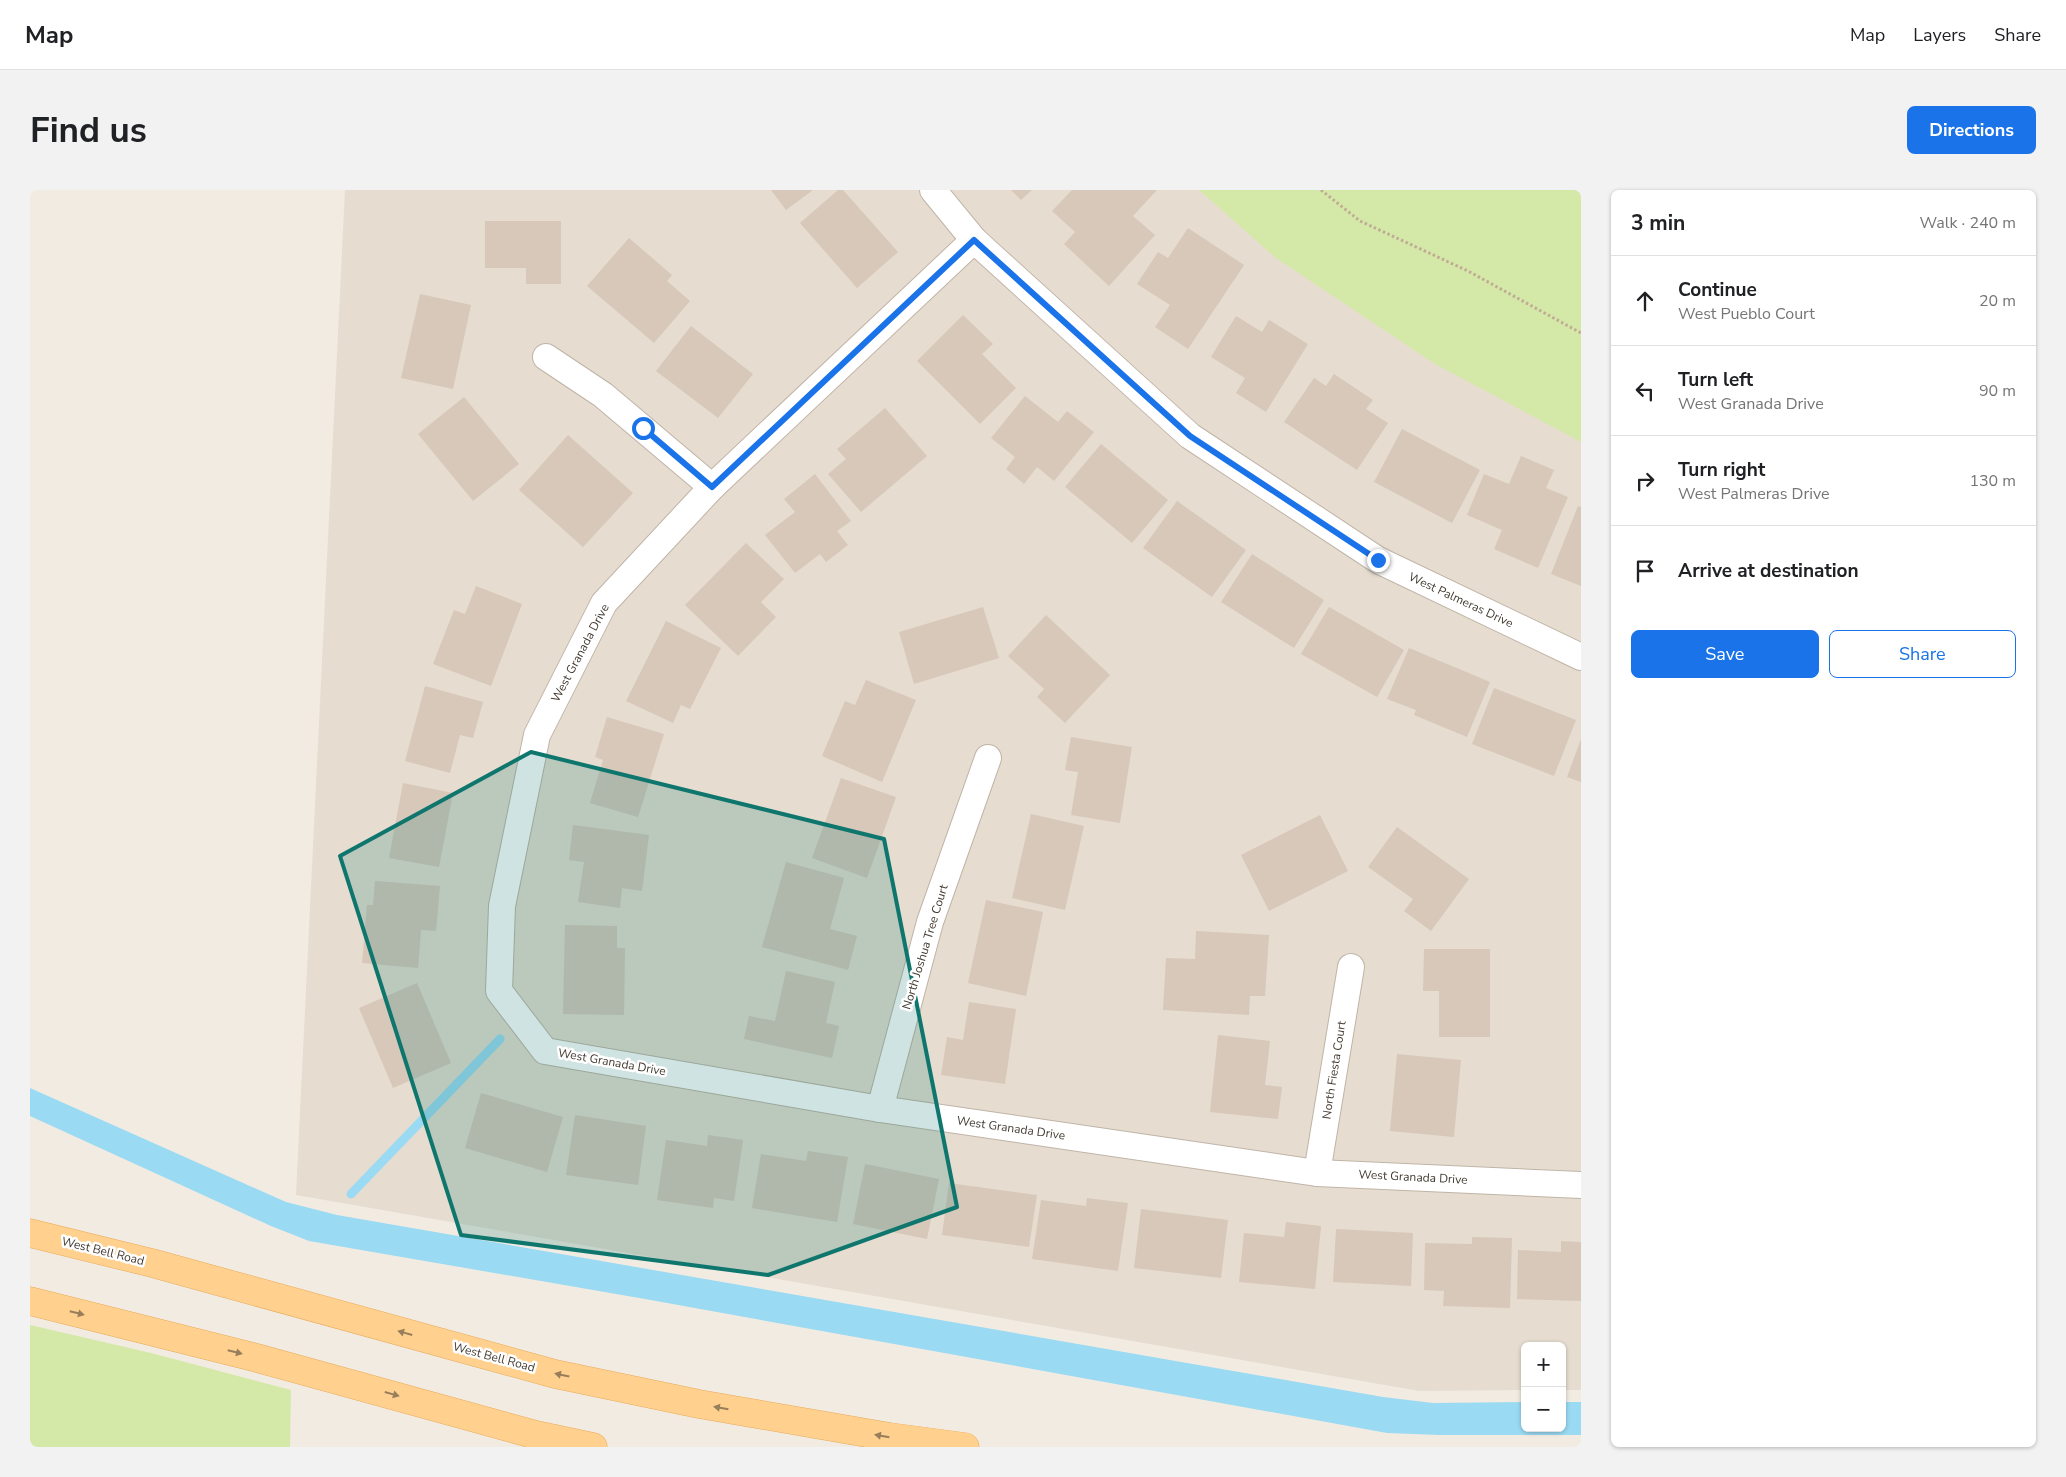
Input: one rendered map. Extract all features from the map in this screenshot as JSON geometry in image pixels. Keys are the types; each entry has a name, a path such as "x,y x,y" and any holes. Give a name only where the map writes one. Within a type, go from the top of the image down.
{"main road":[{"name":"West Bell Road","path":"30,1233 152,1263 555,1374 699,1404 890,1438 964,1447"},
{"path":"30,1302 258,1358 536,1435 594,1447"}],"street":[{"name":"West Palmeras Drive","path":"933,190 974,240 1190,436 1378,560 1581,656"},
{"name":"West Granada Drive","path":"974,240 712,487 604,603 537,735 502,906 499,991 546,1051 880,1109 1317,1173 1581,1185"},
{"path":"546,357 603,395 712,487"},
{"name":"North Joshua Tree Court","path":"880,1109 930,922 988,758"},
{"name":"North Fiesta Court","path":"1317,1173 1351,967"}],"path":[{"path":"1321,190 1360,220 1468,271 1581,334"}],"highlighted area":[{"path":"531,752 884,839 957,1207 768,1275 461,1235 340,856"}],"shaded area":[{"path":"345,190 1581,190 1581,1390 1566,1390 1566,1342 1521,1342 1521,1390 1419,1391 296,1195"}],"green space":[{"path":"1199,190 1581,190 1581,442 1435,364 1276,258"},
{"path":"30,1325 151,1353 291,1390 290,1447 30,1447"}],"water":[{"path":"30,1088 286,1202 337,1215 1383,1397 1433,1403 1521,1402 1521,1432 1566,1432 1566,1402 1581,1402 1581,1435 1387,1433 645,1299 309,1241 271,1226 30,1116"}],"building":[{"path":"771,190 813,190 786,210"},
{"path":"838,190 843,190 898,252 857,288 800,223"},
{"path":"1011,190 1032,190 1021,200"},
{"path":"1072,190 1157,190 1133,216 1155,235 1109,286 1064,244 1075,232 1052,211"},
{"path":"485,221 561,221 561,284 526,284 526,268 485,268"},
{"path":"1188,228 1244,265 1188,349 1155,327 1170,305 1137,284 1158,252 1168,258"},
{"path":"629,238 672,275 667,281 690,301 654,343 587,286"},
{"path":"420,294 471,305 453,389 401,378"},
{"path":"963,315 993,344 982,354 1016,388 980,424 917,361"},
{"path":"1236,316 1262,332 1269,320 1308,344 1266,412 1236,393 1245,378 1211,357"},
{"path":"691,326 753,374 718,418 656,371"},
{"path":"1334,374 1373,400 1366,409 1388,423 1357,470 1284,422 1314,378 1326,386"},
{"path":"1025,396 1058,422 1067,411 1094,432 1054,481 1037,467 1024,484 1006,469 1015,457 991,438"},
{"path":"464,397 519,464 473,501 418,434"},
{"path":"885,408 927,456 861,512 828,474 846,459 837,449"},
{"path":"1402,429 1480,470 1452,523 1374,482"},
{"path":"568,435 633,493 583,547 519,490"},
{"path":"1101,444 1168,500 1132,543 1065,487"},
{"path":"1521,456 1554,470 1546,488 1568,497 1538,568 1494,549 1502,530 1467,515 1484,474 1509,484"},
{"path":"815,474 851,521 837,531 848,545 826,562 820,554 795,573 765,535 795,512 784,499"},
{"path":"1177,501 1246,550 1212,597 1143,548"},
{"path":"1578,506 1581,507 1581,586 1551,574"},
{"path":"746,543 784,579 761,602 776,617 738,656 685,605"},
{"path":"1252,554 1324,600 1294,648 1221,602"},
{"path":"476,586 522,604 491,686 433,664 454,610 465,614"},
{"path":"983,607 999,658 914,684 899,632"},
{"path":"1329,607 1404,650 1377,697 1301,654"},
{"path":"1046,615 1110,675 1065,723 1037,697 1044,689 1008,656"},
{"path":"666,621 721,648 690,709 681,705 673,723 626,701"},
{"path":"1409,648 1490,682 1467,737 1414,715 1416,710 1387,699"},
{"path":"866,680 916,700 882,782 822,756 845,701 855,705"},
{"path":"425,686 483,702 473,738 460,735 450,773 405,761"},
{"path":"1494,688 1576,720 1554,776 1472,744"},
{"path":"607,717 664,734 638,817 590,803 603,760 595,757"},
{"path":"1071,737 1132,747 1120,823 1071,815 1078,772 1065,770"},
{"path":"1581,739 1581,782 1567,777"},
{"path":"841,778 896,797 867,878 812,858"},
{"path":"403,783 453,793 439,867 389,858"},
{"path":"1031,814 1084,826 1065,910 1012,898"},
{"path":"1320,815 1348,871 1269,911 1241,855"},
{"path":"573,825 649,835 642,891 622,888 620,908 578,902 584,862 569,860"},
{"path":"1397,827 1469,879 1431,931 1404,911 1413,899 1368,867"},
{"path":"786,862 844,878 830,929 857,936 848,970 762,947"},
{"path":"375,881 440,886 436,931 421,930 418,968 362,963 367,905 373,905"},
{"path":"986,900 1043,912 1026,996 968,983"},
{"path":"565,925 617,926 617,948 625,948 624,1015 563,1014"},
{"path":"1196,931 1269,935 1265,996 1250,996 1249,1015 1163,1010 1166,958 1195,959"},
{"path":"1424,949 1490,949 1490,1037 1439,1037 1439,991 1423,991"},
{"path":"786,971 835,982 826,1023 839,1026 832,1058 744,1039 749,1016 775,1021"},
{"path":"417,983 451,1063 393,1088 359,1008"},
{"path":"969,1002 1016,1009 1005,1084 941,1075 947,1037 963,1040"},
{"path":"1218,1035 1270,1041 1265,1085 1282,1087 1278,1119 1210,1112"},
{"path":"1397,1054 1461,1060 1454,1137 1390,1131"},
{"path":"481,1093 563,1117 547,1172 465,1148"},
{"path":"575,1115 646,1126 638,1185 566,1175"},
{"path":"708,1135 743,1140 734,1201 714,1198 713,1208 657,1200 666,1140 707,1146"},
{"path":"808,1151 848,1157 837,1222 752,1208 761,1154 806,1161"},
{"path":"865,1164 939,1179 927,1239 853,1224"},
{"path":"949,1183 1037,1195 1029,1247 942,1235"},
{"path":"1087,1198 1128,1203 1118,1271 1032,1259 1041,1200 1086,1206"},
{"path":"1141,1209 1228,1220 1221,1278 1134,1268"},
{"path":"1286,1222 1321,1226 1315,1289 1239,1282 1244,1233 1284,1237"},
{"path":"1336,1229 1413,1233 1411,1286 1333,1282"},
{"path":"1472,1237 1512,1238 1510,1308 1443,1306 1444,1291 1424,1290 1425,1243 1472,1244"},
{"path":"1561,1241 1581,1242 1581,1301 1517,1299 1518,1250 1561,1252"}],"waterway":[{"path":"351,1194 500,1039"}],"route":[{"path":"643,428 712,487 974,240 1190,436 1378,560"}]}
